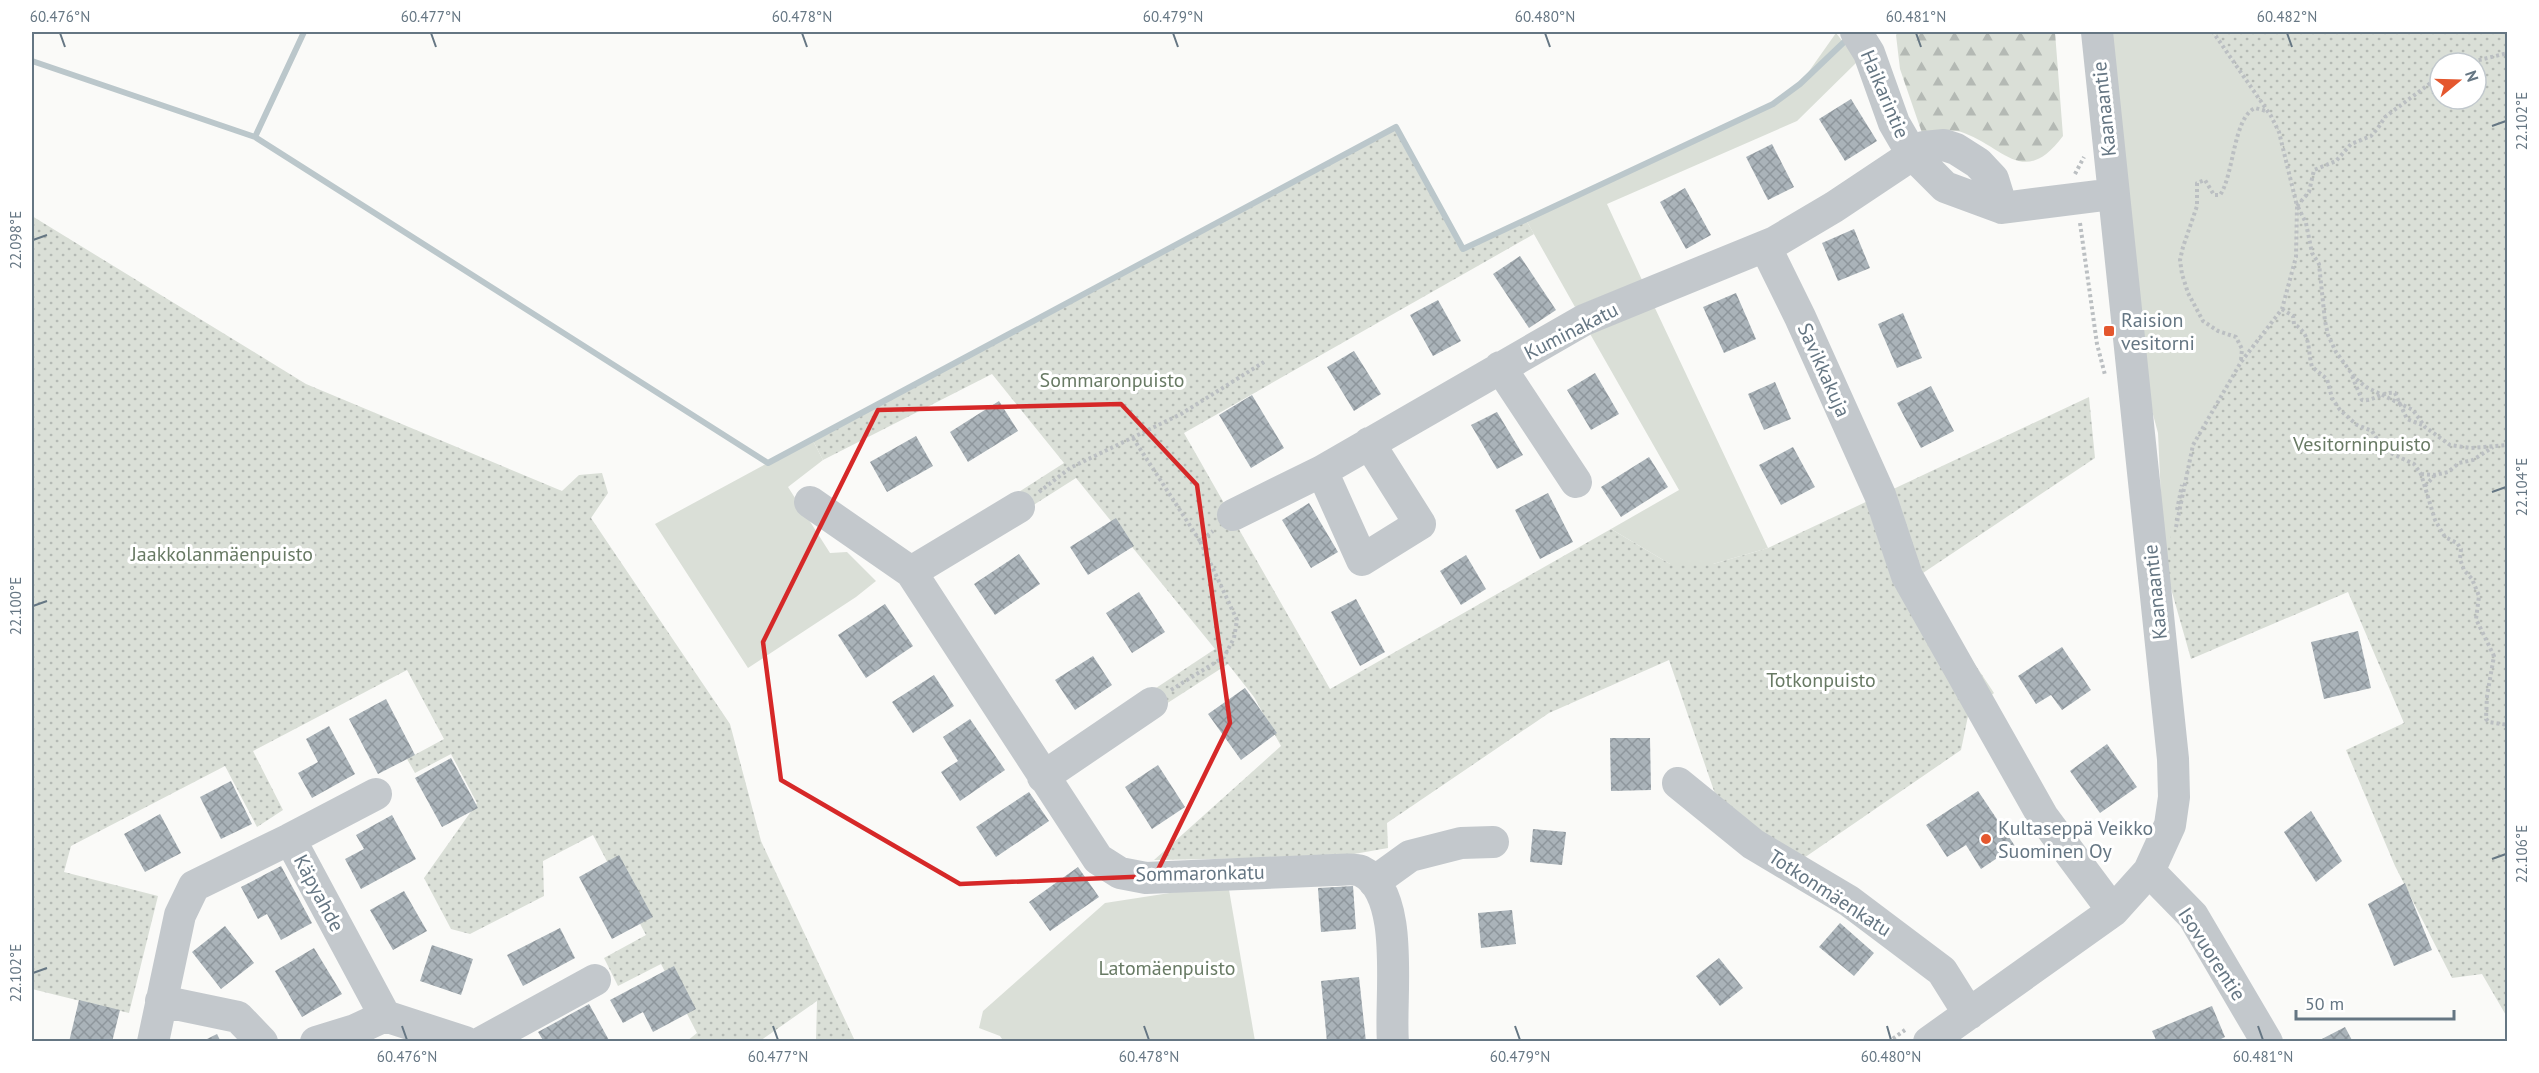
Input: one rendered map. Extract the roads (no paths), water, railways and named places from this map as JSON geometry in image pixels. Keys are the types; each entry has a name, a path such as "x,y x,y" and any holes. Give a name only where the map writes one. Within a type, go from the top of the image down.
{"street":[{"name":"Haikarintie","path":"1856,32 1869,53 1894,123 1912,154 1945,187 2002,208 2113,194"},
{"name":"Kaanaantie","path":"1919,1035 1969,1014 2113,911 2150,871 2170,825 2174,797 2173,759 2097,32"},
{"name":"Kuminakatu","path":"1233,516 1322,471 1584,320 1765,246 1834,207 1912,154"},
{"name":"Savikkakuja","path":"1765,246 1800,317 1880,495 1907,576 2043,817 2113,911"},
{"path":"1500,367 1576,482"},
{"path":"1322,471 1362,560 1420,524 1369,443"},
{"path":"810,502 911,572 1019,507"},
{"name":"Sommaronkatu","path":"911,572 1098,859 1120,873 1146,878 1334,870 1360,871 1374,882"},
{"path":"1043,777 1152,703"},
{"name":"Totkonmäenkatu","path":"1678,783 1753,844 1849,901 1942,971 1969,1014"},
{"path":"290,839 376,794"},
{"name":"Käpyahde","path":"153,1041 180,915 194,886 290,839 385,1016"},
{"path":"1393,1041 1391,927 1386,901 1374,882 1410,856 1461,843 1492,842"},
{"name":"Isovuorentie","path":"2150,871 2193,916 2267,1041"},
{"path":"482,1041 595,980"},
{"path":"161,1001 238,1017 262,1041"},
{"path":"316,1041 355,1030 385,1016 465,1041"}],"waterway":[{"path":"255,137 304,32"},
{"path":"32,61 255,137 768,463 1396,127 1463,249 1773,104 1800,84 1843,43"}],"place":[{"name":"Raision vesitorni","path":"2109,331"},
{"name":"Kultaseppä Veikko Suominen Oy","path":"1986,839"}],"park label":[{"name":"Sommaronpuisto","path":"1112,380"},
{"name":"Vesitorninpuisto","path":"2362,444"},
{"name":"Jaakkolanmäenpuisto","path":"222,554"},
{"name":"Totkonpuisto","path":"1821,680"},
{"name":"Latomäenpuisto","path":"1167,968"}]}
